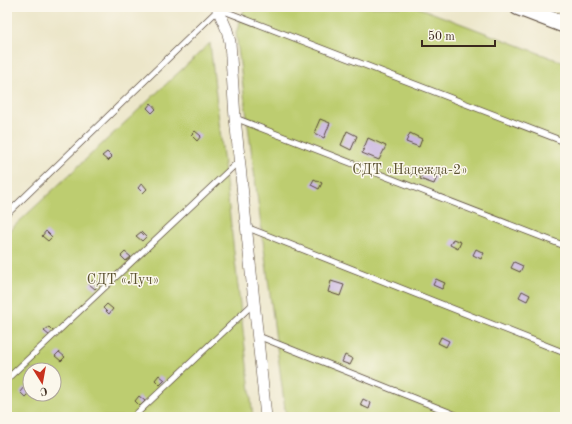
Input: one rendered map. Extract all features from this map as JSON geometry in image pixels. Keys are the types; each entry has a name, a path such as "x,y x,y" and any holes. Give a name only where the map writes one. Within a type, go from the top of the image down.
{"main road":[{"path":"518,7 565,25"}],"street":[{"path":"218,8 230,42 239,160 266,417"}],"lane":[{"path":"7,214 218,8 565,142"},
{"path":"235,118 565,246"},
{"path":"7,379 239,160"},
{"path":"246,227 565,353"},
{"path":"133,417 254,302"},
{"path":"258,336 461,417"}],"green space":[{"name":"СДТ «Надежда-2»","path":"245,7 417,7 565,63 565,417 286,417 236,33"},
{"name":"СДТ «Луч»","path":"210,43 253,417 7,417 7,233"}],"building":[{"path":"151,103 156,109 152,113 147,108"},
{"path":"320,119 330,123 324,138 314,133"},
{"path":"195,131 201,136 197,141 191,135"},
{"path":"347,131 357,136 351,150 341,145"},
{"path":"410,133 422,139 419,147 406,142"},
{"path":"368,138 386,146 379,160 362,153"},
{"path":"107,152 112,157 108,161 102,156"},
{"path":"425,167 439,172 434,184 420,179"},
{"path":"314,179 322,183 319,189 311,185"},
{"path":"142,183 147,189 143,193 138,188"},
{"path":"46,231 52,237 48,241 42,236"},
{"path":"141,232 146,237 142,241 136,236"},
{"path":"453,239 461,242 458,249 450,245"},
{"path":"476,249 484,253 481,259 473,255"},
{"path":"125,252 131,257 126,261 121,256"},
{"path":"514,262 523,266 520,272 511,268"},
{"path":"94,279 99,285 95,289 89,284"},
{"path":"436,279 445,283 442,289 433,285"},
{"path":"331,281 344,285 340,296 328,292"},
{"path":"522,291 530,295 527,301 519,297"},
{"path":"107,304 113,309 109,314 103,308"},
{"path":"49,327 54,332 50,336 44,331"},
{"path":"441,337 449,341 446,347 438,343"},
{"path":"59,352 65,357 61,361 55,356"},
{"path":"345,355 353,359 350,365 342,362"},
{"path":"159,375 165,380 160,385 155,380"},
{"path":"139,396 145,401 140,406 135,401"},
{"path":"363,399 371,403 369,409 360,405"}]}
